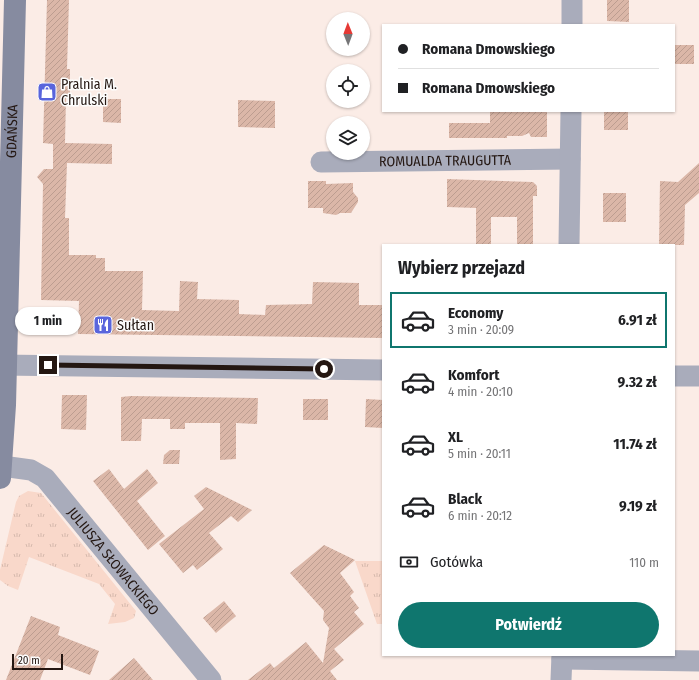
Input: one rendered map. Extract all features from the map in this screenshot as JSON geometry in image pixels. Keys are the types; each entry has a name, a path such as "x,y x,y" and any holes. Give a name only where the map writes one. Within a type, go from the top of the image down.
{"main road":[{"name":"GDAŃSKA","path":"1,472 15,0"}],"street":[{"path":"572,0 572,24"},
{"path":"569,244 571,112"},
{"name":"ROMUALDA TRAUGUTTA","path":"321,162 570,159"},
{"path":"3,365 382,370"},
{"path":"675,376 699,376"},
{"name":"JULIUSZA SŁOWACKIEGO","path":"1,472 31,470 45,478 211,680"},
{"path":"561,680 562,657 699,661"}],"green space":[{"path":"28,491 41,493 136,611 134,618 125,622 108,624 115,604 99,584 29,557 18,590 8,586 0,580 0,570 16,502 19,496"},
{"path":"355,561 382,561 382,624 377,624"}],"building":[{"path":"47,0 69,0 67,69 70,69 70,98 66,98 65,143 112,144 112,164 67,163 65,218 69,218 69,255 96,255 96,258 105,258 105,271 143,271 142,310 179,311 180,281 198,282 197,299 239,300 239,314 265,315 266,305 312,304 313,282 359,283 359,305 382,305 382,338 78,334 79,301 41,300 43,184 37,177 44,169 53,169 53,144 43,143"},
{"path":"607,0 629,0 629,22 607,21"},
{"path":"675,45 694,45 694,64 675,64"},
{"path":"103,99 121,99 121,123 103,122"},
{"path":"238,100 275,101 275,128 238,127"},
{"path":"490,112 547,112 547,137 531,137 529,133 522,136 507,136 507,138 449,138 449,123 490,123"},
{"path":"604,112 628,112 628,130 604,130"},
{"path":"699,163 699,193 685,205 684,245 659,244 660,181 678,182"},
{"path":"447,179 533,182 537,186 537,196 533,196 533,244 517,244 517,217 491,217 491,244 476,244 476,208 447,207"},
{"path":"308,181 326,181 326,184 353,183 353,192 358,198 358,202 351,213 340,213 336,215 323,213 323,208 308,208"},
{"path":"603,193 626,193 626,222 603,222"},
{"path":"62,395 87,395 86,430 61,429"},
{"path":"121,397 258,398 257,424 236,423 236,459 220,460 220,423 185,423 185,429 170,429 170,419 142,419 141,441 121,441"},
{"path":"303,399 328,399 328,420 303,420"},
{"path":"366,399 382,400 382,428 365,427"},
{"path":"170,450 180,450 179,464 163,464 164,455"},
{"path":"109,469 124,489 147,469 158,483 137,501 165,536 148,550 93,481"},
{"path":"206,487 252,510 238,522 231,516 209,533 223,549 197,570 193,565 183,573 159,544 204,509 194,496"},
{"path":"324,545 355,560 340,573 354,592 350,596 359,608 354,612 364,624 334,649 344,660 330,671 337,680 248,680 270,663 274,668 306,642 323,663 329,628 323,620 324,611 290,573"},
{"path":"224,601 236,616 216,633 203,618"},
{"path":"31,616 60,627 58,635 99,651 90,675 48,659 40,680 6,680"},
{"path":"134,658 153,680 109,680"}],"place":[{"name":"Pralnia M. Chrulski","path":"47,92"},
{"name":"Sułtan","path":"103,325"}],"route":[{"path":"48,365 324,369"}]}
